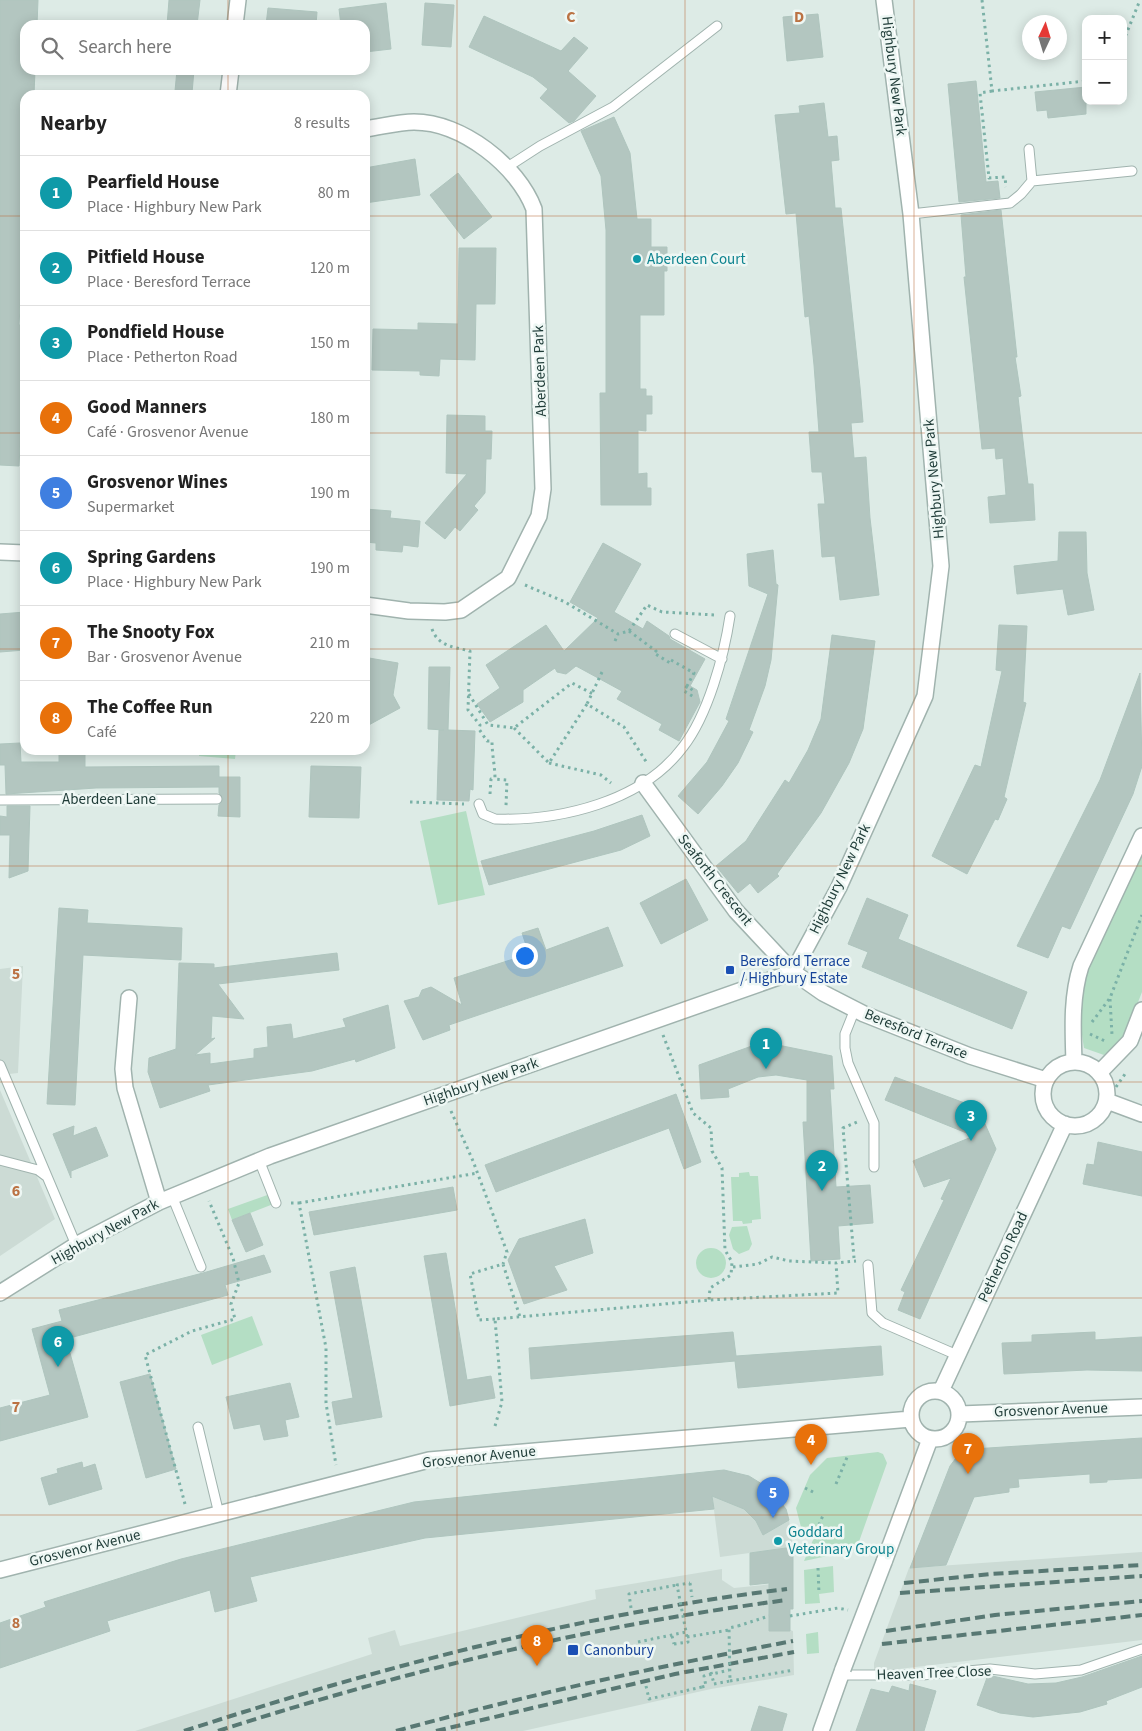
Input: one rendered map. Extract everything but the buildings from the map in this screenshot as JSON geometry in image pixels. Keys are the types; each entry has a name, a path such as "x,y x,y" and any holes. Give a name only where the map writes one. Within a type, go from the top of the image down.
{"street":[{"path":"236,20 238,0"},
{"name":"Highbury New Park","path":"0,1293 76,1245 165,1199 259,1160 793,972 839,886 925,696 941,566 911,214 884,0"},
{"path":"229,90 230,75"},
{"name":"Aberdeen Park","path":"370,128 415,122 454,128 482,146 506,168 528,194 534,209 544,489 539,516 508,578 460,610 430,612 370,606"},
{"path":"0,552 20,553"},
{"name":"Seaforth Crescent","path":"649,779 736,911 793,972"},
{"path":"1074,1062 1075,984 1081,966 1142,836"},
{"name":"Beresford Terrace","path":"793,972 823,993 855,1009 970,1056 1046,1080"},
{"path":"129,998 123,1069 125,1088 165,1199"},
{"path":"1100,1072 1130,1041 1142,1010"},
{"path":"1074,1062 1085,1063 1100,1072 1107,1086 1106,1102 1100,1114 1092,1122 1073,1127 1052,1116 1046,1107 1043,1096 1046,1080 1054,1070 1063,1064 1074,1062"},
{"path":"1106,1102 1142,1114"},
{"name":"Petherton Road","path":"941,1391 1065,1124"},
{"path":"941,1391 952,1397 959,1408 959,1421 951,1434 938,1439 930,1439 917,1432 911,1419 913,1403 925,1392 941,1391"},
{"name":"Grosvenor Avenue","path":"960,1414 1142,1407"},
{"name":"Grosvenor Avenue","path":"0,1570 429,1460 911,1419"},
{"path":"821,1731 930,1439"}],"lane":[{"path":"506,168 540,146 613,107 717,26"},
{"path":"1029,149 1032,181"},
{"path":"911,214 1007,203 1016,199 1032,181 1132,170"},
{"path":"479,804 483,814 488,818 506,819 576,812 618,796 649,779 684,746 703,710 722,659 730,616"},
{"path":"675,634 722,659"},
{"name":"Aberdeen Lane","path":"0,800 217,799"},
{"path":"855,1009 845,1034 845,1048 848,1063 874,1123 874,1167"},
{"path":"0,1065 10,1094 76,1245"},
{"path":"0,1092 10,1094"},
{"path":"28,1167 36,1166 39,1157"},
{"path":"0,1160 38,1170 48,1178"},
{"path":"259,1160 276,1203"},
{"path":"165,1199 200,1267"},
{"path":"865,1263 872,1313 883,1323 957,1355"},
{"path":"198,1427 219,1514"},
{"name":"Heaven Tree Close","path":"842,1672 922,1676 990,1669 1035,1674 1081,1670 1142,1649"}],"path":[{"path":"982,0 992,91"},
{"path":"1127,32 1140,0"},
{"path":"1007,203 1005,177 989,178 980,93 1082,81"},
{"path":"508,578 565,602 618,634 629,631 647,605 662,612 730,616"},
{"path":"430,612 431,627 435,639 448,646 470,651 468,710 480,725 480,729 487,741 492,741 495,779 507,780 506,805"},
{"path":"629,631 656,651 654,653 670,663 671,660 694,673 687,686 689,688"},
{"path":"615,640 618,634"},
{"path":"549,763 593,694 602,672"},
{"path":"514,728 572,683 593,694"},
{"path":"468,692 488,725 514,728 549,763 601,775 609,779 618,796"},
{"path":"587,704 624,726 649,779"},
{"path":"410,802 479,804"},
{"path":"1090,1025 1110,998 1142,915"},
{"path":"1110,998 1113,1036"},
{"path":"657,1020 694,1114 711,1128 712,1151 722,1168 725,1250 733,1267 731,1275 710,1288 709,1300"},
{"path":"1085,1031 1107,1042"},
{"path":"444,1095 478,1173 507,1252 503,1264 520,1317"},
{"path":"854,1251 843,1128 872,1116"},
{"path":"288,1202 299,1203 478,1173"},
{"path":"190,1521 145,1355 192,1331 235,1318 232,1304 239,1283 233,1258 202,1184"},
{"path":"299,1203 326,1348 326,1403 340,1483"},
{"path":"733,1267 758,1264 772,1257 789,1262 865,1263"},
{"path":"503,1264 470,1274 479,1320 709,1300 838,1292 836,1263"},
{"path":"495,1319 502,1402 495,1426"},
{"path":"836,1484 848,1455"},
{"path":"805,1488 815,1492"},
{"path":"819,1526 824,1513"},
{"path":"818,1568 819,1594"},
{"path":"631,1608 628,1594 677,1585 690,1583 692,1597"},
{"path":"672,1636 674,1644 688,1642 677,1585"},
{"path":"790,1616 838,1608 848,1610"},
{"path":"687,1638 729,1630 729,1628 769,1616"},
{"path":"729,1630 730,1681"},
{"path":"638,1642 686,1632"},
{"path":"646,1686 649,1699 706,1686 704,1676 730,1670"},
{"path":"711,1672 714,1684 794,1670"}],"shaded area":[{"path":"23,966 18,1073 0,1075 0,969"},
{"path":"0,1090 55,1219 0,1256"},
{"path":"709,1471 723,1471 784,1510 789,1520 793,1547 720,1557"},
{"path":"1142,1552 1142,1640 874,1672 874,1663 909,1568"},
{"path":"722,1569 722,1580 734,1588 792,1582 793,1609 790,1609 790,1630 793,1631 794,1675 711,1689 523,1731 135,1731 372,1654 368,1638 395,1630 400,1646 596,1599 595,1590"}],"green space":[{"path":"199,755 235,755 235,759"},
{"path":"466,811 485,895 438,905 420,821"},
{"path":"1142,853 1142,992 1124,1038 1104,1055 1084,1048 1081,1027 1081,998 1088,968"},
{"path":"749,1172 750,1176 758,1176 761,1219 743,1224 742,1221 733,1221 731,1177 739,1177 739,1173"},
{"path":"273,1193 276,1203 232,1220 228,1209"},
{"path":"747,1226 752,1244 749,1250 739,1254 733,1249 729,1235 732,1227"},
{"path":"711,1248 722,1252 726,1263 722,1274 711,1278 700,1274 696,1263 700,1252"},
{"path":"252,1316 263,1345 212,1365 201,1335"},
{"path":"878,1452 883,1454 887,1463 856,1550 804,1561 819,1526 801,1527 796,1508 810,1475 827,1458"},
{"path":"833,1566 834,1592 819,1594 820,1603 805,1604 804,1570"},
{"path":"818,1632 819,1653 807,1654 806,1634"}],"railway":[{"path":"904,1583 990,1574 1142,1565"},
{"path":"900,1593 1142,1576"},
{"path":"184,1731 332,1685 482,1645 634,1613 787,1589"},
{"path":"218,1731 358,1689 500,1652 643,1623 787,1600"},
{"path":"886,1631 995,1615 1142,1601"},
{"path":"882,1644 1142,1615"},
{"path":"396,1731 594,1682 793,1641"},
{"path":"436,1731 675,1674 794,1652"}],"place":[{"name":"Aberdeen Court","path":"637,259"},
{"name":"Beresford Terrace / Highbury Estate","path":"730,970"},
{"name":"Pearfield House","path":"766,1069"},
{"name":"Pondfield House","path":"971,1141"},
{"name":"Pitfield House","path":"822,1191"},
{"name":"Spring Gardens","path":"58,1367"},
{"name":"Good Manners","path":"811,1465"},
{"name":"The Snooty Fox","path":"968,1474"},
{"name":"Grosvenor Wines","path":"773,1518"},
{"name":"Goddard Veterinary Group","path":"778,1541"},
{"name":"Canonbury","path":"573,1650"},
{"name":"The Coffee Run","path":"537,1666"}]}
